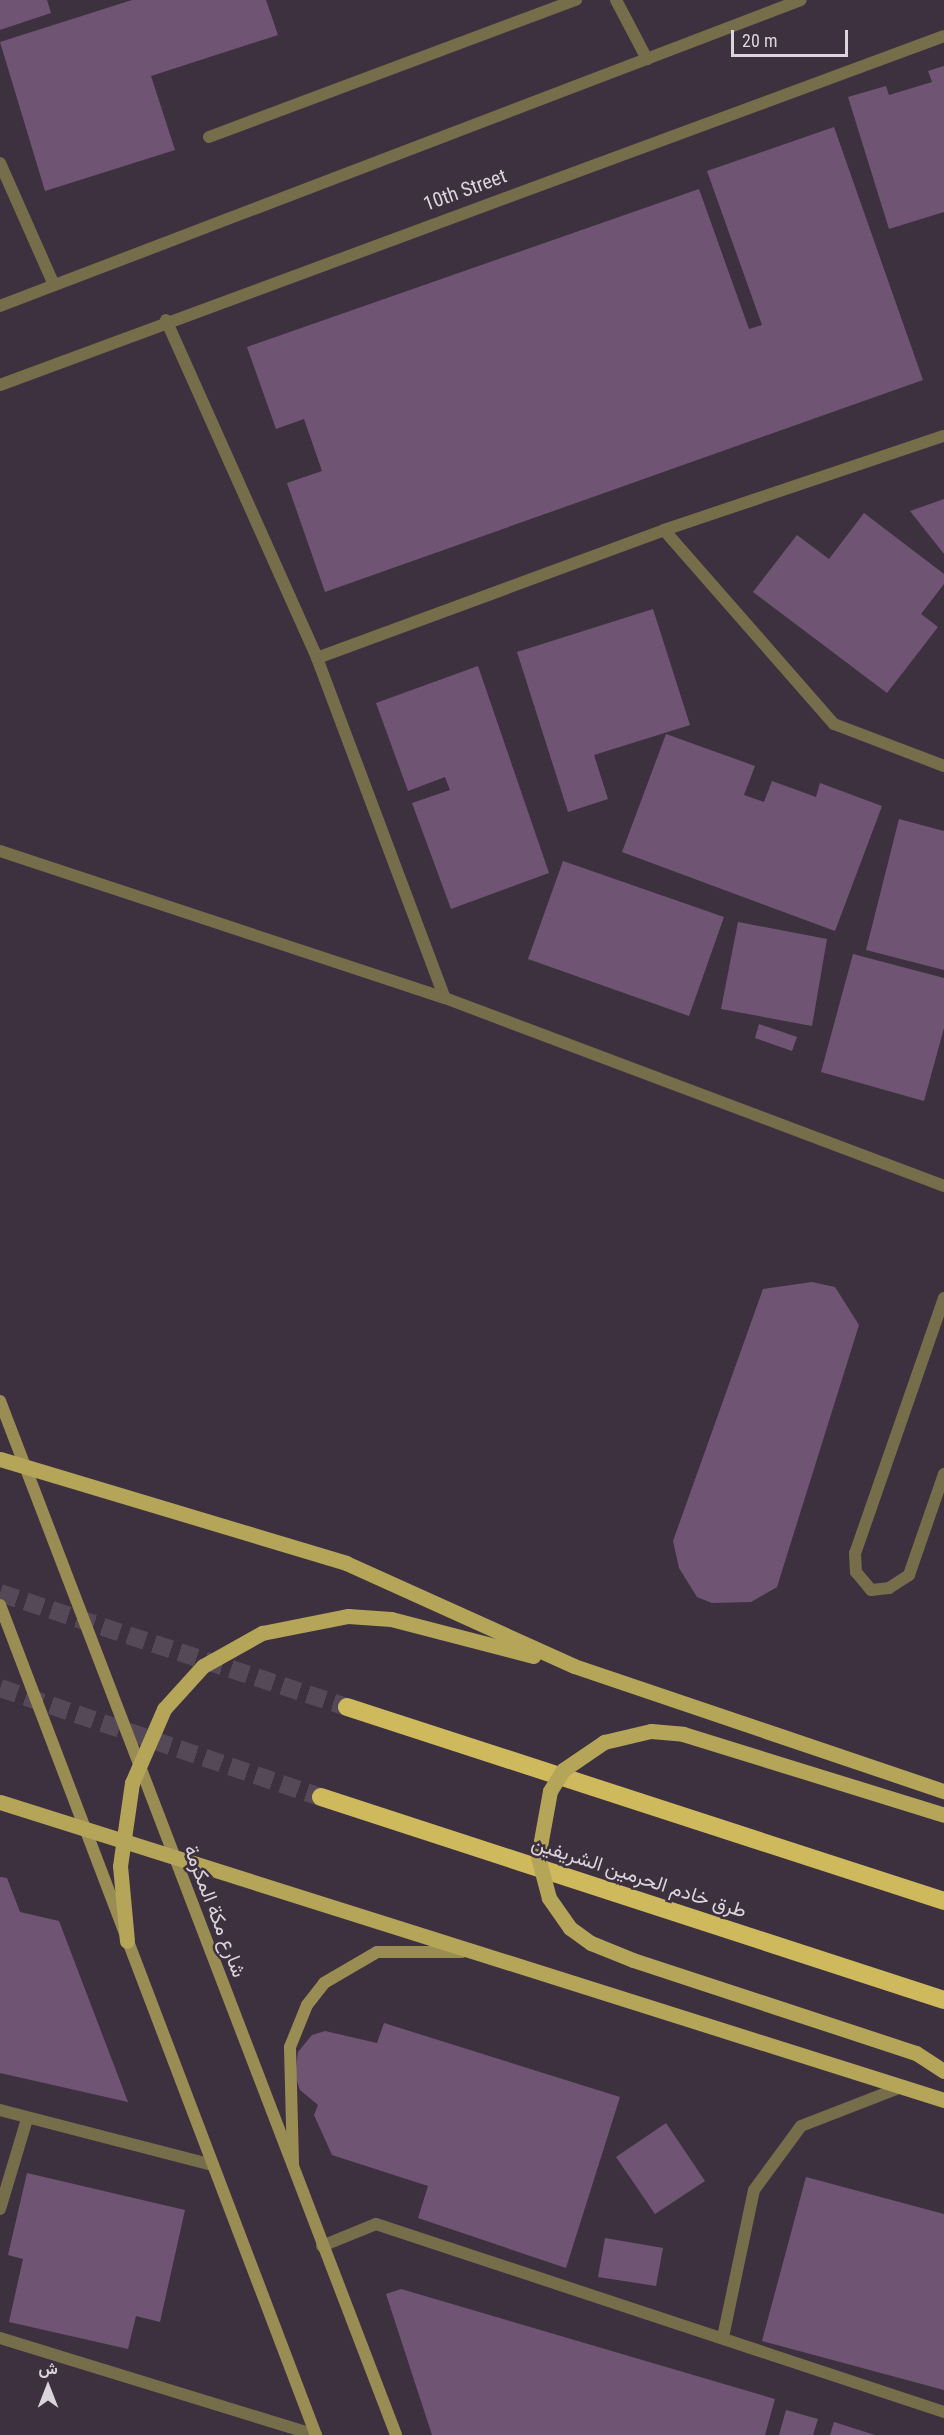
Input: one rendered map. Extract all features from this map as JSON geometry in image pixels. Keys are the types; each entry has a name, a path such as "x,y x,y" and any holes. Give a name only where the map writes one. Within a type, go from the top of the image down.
{"highway":[{"path":"347,1707 944,1901"},
{"name":"طرق خادم الحرمين الشريفين","path":"321,1797 944,2000"}],"main road":[{"name":"شارع مكة المكرمة","path":"0,1401 294,2174 396,2435"},
{"path":"0,1459 345,1563 574,1666"},
{"path":"0,1605 316,2435"},
{"path":"127,1941 122,1842 138,1764 180,1686 228,1651 301,1622 348,1616 391,1619 574,1666 944,1791"},
{"path":"944,1815 682,1734 651,1731 604,1742 563,1770 550,1791 538,1857 549,1898 570,1928 591,1943 633,1960 916,2053 944,2071"},
{"path":"0,1803 467,1952 944,2100"},
{"path":"294,2174 290,2046 307,2005 347,1965 377,1952 467,1952"}],"street":[{"path":"209,137 576,0"},
{"path":"616,0 647,59"},
{"path":"0,306 647,59 772,5 801,0"},
{"name":"10th Street","path":"0,385 166,320 944,36"},
{"path":"0,163 54,285"},
{"path":"166,320 317,658 446,998"},
{"path":"317,658 664,530 944,436"},
{"path":"664,530 834,724 944,766"},
{"path":"0,850 446,998 944,1186"},
{"path":"944,1298 855,1553 856,1572 871,1590 889,1588 909,1575 944,1474"},
{"path":"723,2337 754,2190 801,2126 904,2086"},
{"path":"0,2110 27,2119 212,2165"},
{"path":"0,2209 27,2119"},
{"path":"322,2246 376,2224 944,2412"},
{"path":"0,2338 316,2435"}],"building":[{"path":"0,0 47,0 51,13 0,30"},
{"path":"132,0 266,0 278,35 151,76 175,150 45,191 0,42"},
{"path":"944,66 944,212 889,229 848,97 886,86 889,95 932,82 928,71"},
{"path":"834,127 923,380 325,592 287,483 322,471 304,419 276,429 247,347 699,189 749,329 762,325 707,171"},
{"path":"944,499 944,554 910,511"},
{"path":"864,513 944,574 944,584 921,614 938,627 887,693 753,592 797,535 829,559"},
{"path":"653,609 690,725 594,755 608,799 568,812 517,652"},
{"path":"478,666 549,873 451,909 412,803 450,790 445,777 408,791 376,703"},
{"path":"666,734 755,766 744,795 764,802 772,781 816,797 820,783 882,806 835,931 622,852"},
{"path":"899,819 944,831 944,970 866,950"},
{"path":"563,861 724,917 689,1016 528,959"},
{"path":"738,922 827,939 812,1026 721,1009"},
{"path":"853,954 944,978 944,1028 924,1101 821,1072"},
{"path":"759,1024 797,1037 792,1051 755,1038"},
{"path":"812,1282 835,1287 859,1325 777,1587 751,1602 712,1603 697,1597 679,1568 673,1541 763,1289"},
{"path":"0,1877 7,1878 20,1912 59,1921 128,2102 0,2073"},
{"path":"384,2023 620,2097 566,2268 418,2218 428,2186 332,2155 314,2115 318,2105 300,2090 295,2076 298,2052 312,2035 325,2031 377,2043"},
{"path":"666,2123 705,2181 655,2214 616,2157"},
{"path":"27,2173 185,2210 160,2322 136,2316 128,2349 9,2322 23,2259 8,2255"},
{"path":"806,2177 944,2214 944,2390 762,2341"},
{"path":"605,2238 663,2248 656,2286 598,2277"},
{"path":"401,2289 775,2399 765,2435 432,2435 386,2294"},
{"path":"786,2410 818,2419 813,2435 779,2435"},
{"path":"834,2422 875,2435 830,2435"}],"tunnel":[{"path":"0,1593 347,1707"},
{"path":"0,1688 321,1797"}]}
